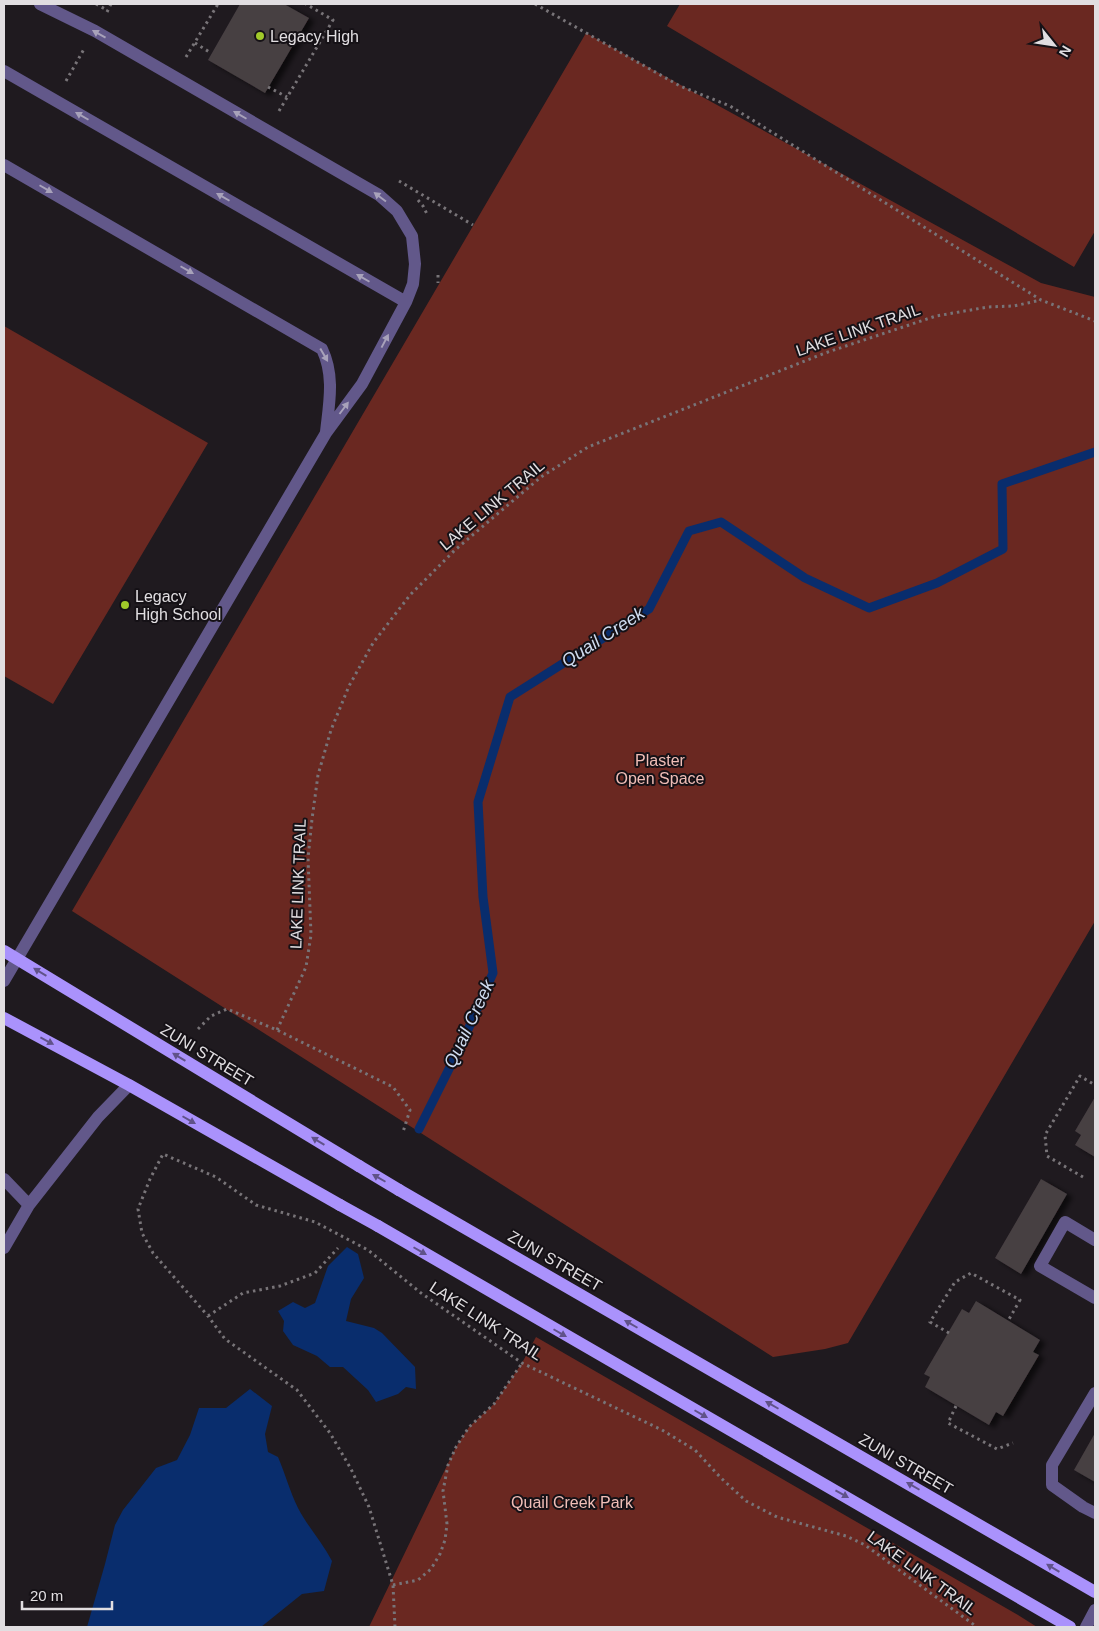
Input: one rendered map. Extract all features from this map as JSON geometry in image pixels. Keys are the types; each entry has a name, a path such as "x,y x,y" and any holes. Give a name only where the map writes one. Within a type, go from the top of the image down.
{"main road":[{"name":"ZUNI STREET","path":"4,951 399,1190 1095,1592"},
{"path":"4,1018 129,1085 378,1226 1070,1627"}],"street":[{"path":"4,981 326,433 362,384 406,302 413,284 415,264 412,236 397,211 379,195 95,32 40,4"},
{"path":"4,71 406,302"},
{"path":"4,165 322,349 328,362 331,393 326,433"},
{"path":"4,1248 29,1205 98,1117 129,1085"},
{"path":"4,1180 29,1205"},
{"path":"1095,1240 1065,1222 1040,1266 1095,1298"},
{"path":"1095,1392 1052,1465 1052,1485 1083,1507 1095,1513"},
{"path":"1086,1627 1095,1610"}],"path":[{"path":"186,57 218,4"},
{"path":"279,111 333,20 306,4"},
{"path":"535,4 680,86 730,106 1041,300 1095,321"},
{"path":"195,43 211,53"},
{"path":"268,87 287,97"},
{"name":"LAKE LINK TRAIL","path":"277,1030 306,967 311,935 308,858 312,819 318,775 331,730 349,686 373,644 410,595 456,550 541,477 588,447 824,353 936,316 988,307 1014,306 1041,300"},
{"path":"198,1029 211,1016 227,1009 277,1030 393,1088 410,1110 403,1132"},
{"path":"1084,1178 1047,1156 1045,1135 1080,1076 1095,1086"},
{"name":"LAKE LINK TRAIL","path":"208,1316 153,1253 142,1233 138,1209 163,1154 216,1178 256,1204 315,1222 368,1250 421,1293 522,1363 662,1430 695,1450 746,1501 776,1517 846,1536 865,1545 977,1627"},
{"path":"338,1248 315,1273 280,1286 244,1293 208,1316 225,1339 297,1390 330,1433 351,1469 369,1507 393,1585 395,1627"},
{"path":"949,1333 930,1322 954,1282 971,1273 1020,1300 1008,1321"},
{"path":"393,1585 418,1580 431,1569 440,1554 446,1540 447,1524 443,1491 448,1465 456,1447 469,1427 494,1404 522,1363"},
{"path":"956,1406 948,1423 997,1449 1013,1443"}],"green space":[{"path":"680,4 1095,4 1095,231 1074,267 667,26"},
{"name":"Plaster Open Space","path":"586,33 1041,283 1095,297 1095,921 848,1343 825,1349 773,1357 72,911"},
{"path":"4,326 208,443 53,704 4,676"},
{"name":"Quail Creek Park","path":"536,1337 1037,1627 369,1627 456,1447 469,1427 494,1404 522,1363"}],"water":[{"path":"347,1247 358,1254 364,1278 351,1299 346,1321 374,1328 382,1333 415,1367 416,1389 406,1387 398,1394 376,1402 368,1390 343,1367 330,1367 317,1356 293,1345 283,1331 284,1321 278,1311 293,1302 305,1308 315,1303 328,1266"},
{"path":"250,1389 272,1406 265,1434 268,1452 278,1457 298,1508 332,1561 324,1591 302,1594 261,1627 87,1627 115,1525 123,1510 156,1468 177,1460 190,1435 199,1408 226,1408"}],"building":[{"name":"Legacy High","path":"240,4 284,4 309,18 265,93 208,60"},
{"path":"1095,1097 1095,1157 1075,1145 1081,1135 1075,1131"},
{"path":"1041,1179 1067,1194 1021,1274 995,1258"},
{"path":"976,1301 1040,1340 1033,1352 1039,1355 1003,1416 996,1412 989,1425 925,1387 930,1377 924,1374 962,1309 969,1313"},
{"path":"1095,1433 1095,1482 1074,1470"}],"waterway":[{"name":"Quail Creek","path":"419,1129 463,1041 493,973 483,897 478,802 510,697 649,609 689,531 721,522 805,578 869,608 937,583 1003,549 1002,484 1095,452"}],"place":[{"name":"Legacy High","path":"260,36"},
{"name":"Legacy High School","path":"125,605"}]}
